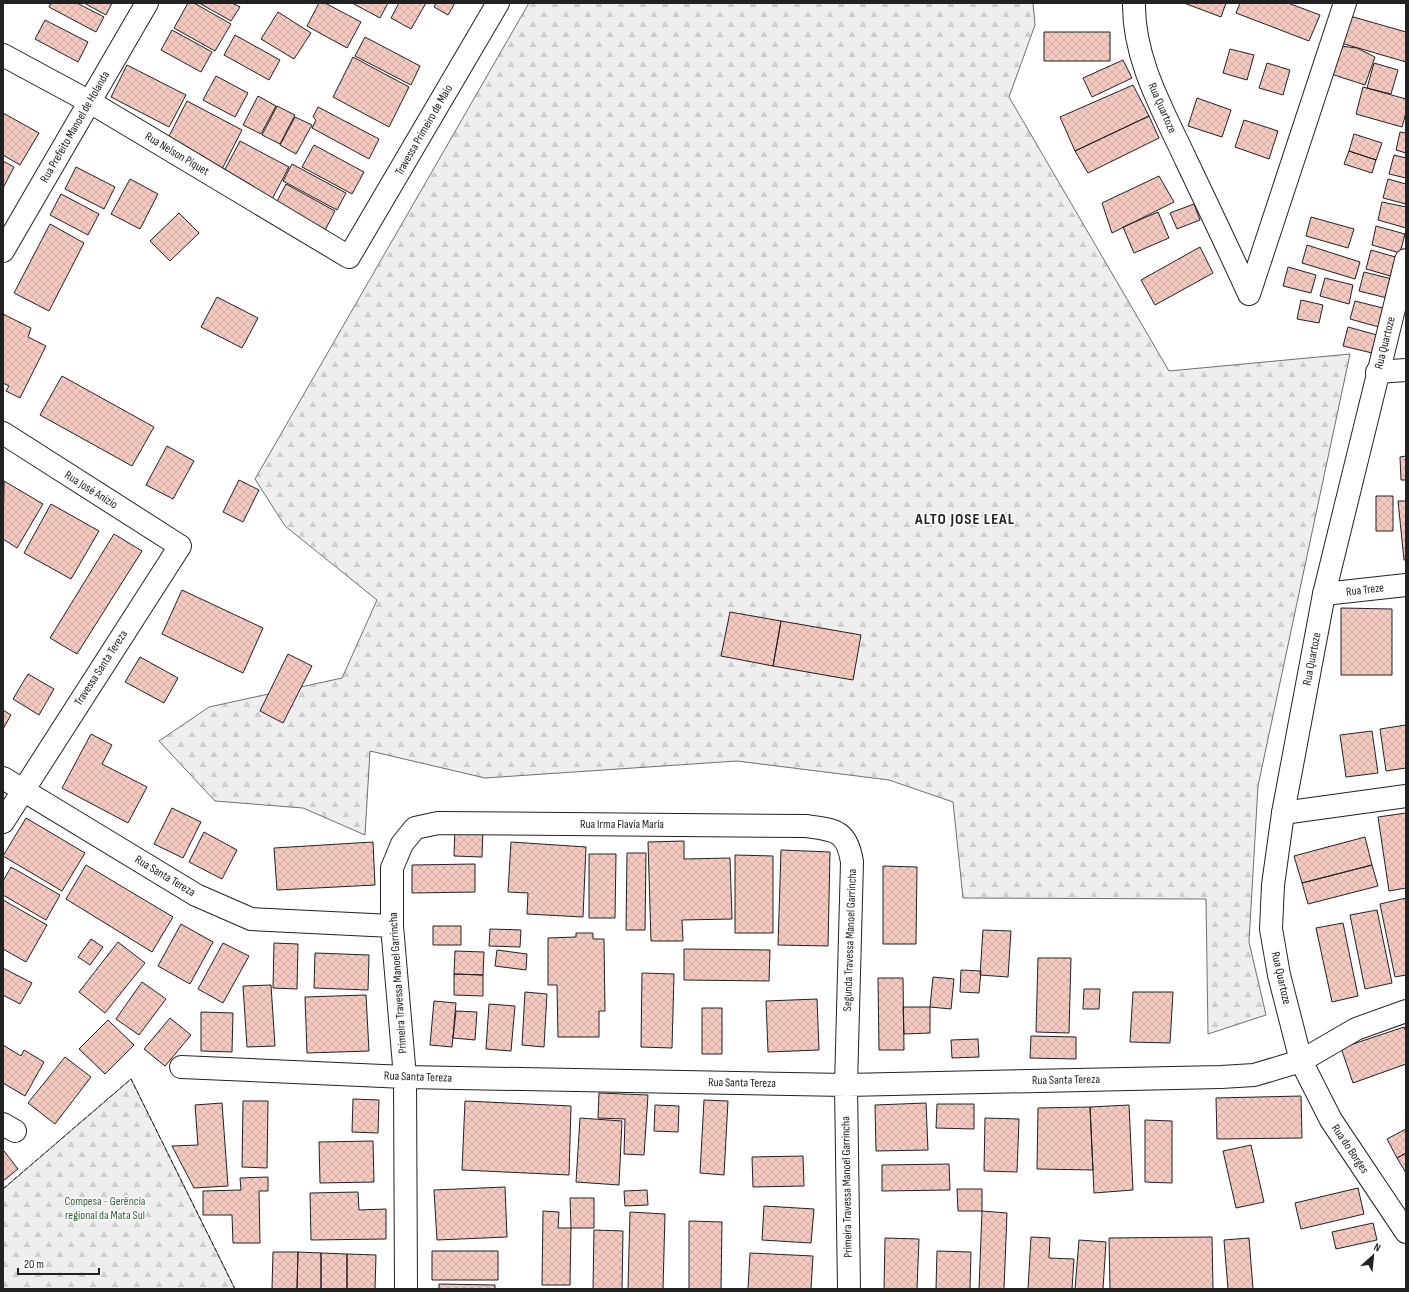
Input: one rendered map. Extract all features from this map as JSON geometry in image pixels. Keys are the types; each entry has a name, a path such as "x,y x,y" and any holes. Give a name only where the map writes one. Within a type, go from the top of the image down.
{"street":[{"name":"Rua Prefeito Manoel de Holanda","path":"3,251 147,3"},
{"name":"Travessa Primeiro de Maio","path":"349,257 498,3"},
{"name":"Rua Quartoze","path":"1134,3 1134,23 1141,59 1167,118 1250,294 1345,3"},
{"name":"Rua Nelson Piquet","path":"3,55 90,102 349,257"},
{"name":"Rua Quartoze","path":"1301,1061 1279,975 1271,928 1273,885 1283,813 1324,594 1377,372 1406,260"},
{"path":"1377,372 1406,370"},
{"name":"Rua José Anizio","path":"3,434 180,546"},
{"name":"Travessa Santa Tereza","path":"22,790 180,546"},
{"name":"Rua Treze","path":"1324,594 1406,585"},
{"name":"Rua Santa Tereza","path":"3,778 196,895 251,919 392,926"},
{"path":"3,822 22,790"},
{"path":"1283,813 1406,796"},
{"name":"Primeira Travessa Manoel Garrincha","path":"406,1289 405,1077 392,926 392,868 402,844 415,828 438,823"},
{"name":"Rua Irma Flavia Maria","path":"438,823 806,826"},
{"name":"Segunda Travessa Manoel Garrincha","path":"806,826 831,829 843,837 850,849 852,862 846,1085"},
{"name":"Rua Santa Tereza","path":"181,1067 405,1077 846,1085 1221,1077 1254,1075 1301,1061 1356,1029 1406,1010"},
{"name":"Rua do Borges","path":"1301,1061 1331,1120 1406,1232"},
{"name":"Primeira Travessa Manoel Garrincha","path":"846,1085 849,1289"}],"green space":[{"path":"529,3 1033,3 1035,25 1009,97 1169,371 1350,354 1258,786 1249,942 1266,1015 1208,1034 1206,899 963,898 953,802 889,780 737,761 485,778 370,751 365,835 303,808 215,801 159,741 209,707 342,678 377,600 285,526 255,479"},
{"name":"Compesa - Gerência regional da Mata Sul","path":"131,1079 235,1289 3,1289 3,1189"}],"building":[{"path":"51,3 77,3 104,17 96,32 49,7"},
{"path":"84,3 112,3 106,15"},
{"path":"188,3 194,3 231,24 215,51 174,28"},
{"path":"199,3 232,3 240,7 231,21"},
{"path":"319,3 325,3 361,22 347,48 307,26"},
{"path":"352,3 388,3 380,18"},
{"path":"399,3 426,3 411,29 391,18"},
{"path":"436,3 455,3 448,15 434,7"},
{"path":"1184,3 1226,3 1221,17"},
{"path":"1240,3 1288,3 1320,15 1309,41 1236,13"},
{"path":"278,12 311,33 294,59 261,39"},
{"path":"1350,16 1406,32 1406,62 1341,43"},
{"path":"45,20 88,42 78,62 35,39"},
{"path":"172,30 212,52 201,72 161,50"},
{"path":"1044,32 1110,32 1110,61 1044,61"},
{"path":"235,35 280,60 269,80 224,55"},
{"path":"365,37 420,66 411,85 355,56"},
{"path":"1340,46 1357,48 1375,57 1365,85 1331,74"},
{"path":"1230,49 1254,55 1247,80 1223,73"},
{"path":"353,57 409,87 389,127 333,97"},
{"path":"1123,60 1132,78 1092,97 1083,78"},
{"path":"1267,63 1290,70 1283,95 1259,88"},
{"path":"1374,63 1398,70 1391,94 1367,88"},
{"path":"127,65 186,95 169,127 111,97"},
{"path":"216,76 248,93 235,117 203,100"},
{"path":"1133,85 1149,116 1075,151 1060,117"},
{"path":"1363,87 1406,99 1406,113 1402,127 1356,114"},
{"path":"258,96 276,106 261,134 243,125"},
{"path":"1197,98 1231,110 1222,137 1188,126"},
{"path":"187,101 242,130 222,169 167,140"},
{"path":"277,106 295,115 280,144 262,135"},
{"path":"318,107 379,139 369,159 312,128 316,120 313,117"},
{"path":"3,113 39,133 20,165 3,155"},
{"path":"1149,116 1159,138 1088,173 1075,151"},
{"path":"295,117 312,125 296,154 280,145"},
{"path":"1244,120 1278,131 1269,159 1235,147"},
{"path":"1400,132 1406,133 1406,153 1396,150"},
{"path":"1354,134 1382,143 1376,160 1349,151"},
{"path":"240,141 289,167 271,201 222,175"},
{"path":"314,145 364,172 352,194 302,167"},
{"path":"1349,151 1376,160 1372,173 1344,164"},
{"path":"1394,155 1406,158 1406,178 1389,174"},
{"path":"3,161 14,167 3,188"},
{"path":"292,164 346,193 337,210 283,181"},
{"path":"76,167 115,187 104,209 65,189"},
{"path":"1159,176 1174,202 1112,233 1102,203"},
{"path":"130,179 158,194 140,229 111,214"},
{"path":"1388,179 1406,184 1406,204 1383,198"},
{"path":"286,184 335,211 322,236 273,209"},
{"path":"61,194 99,214 88,235 50,215"},
{"path":"1382,202 1406,207 1406,228 1378,220"},
{"path":"1194,204 1200,220 1177,229 1170,213"},
{"path":"1158,212 1169,238 1134,253 1123,227"},
{"path":"179,213 199,233 170,261 150,241"},
{"path":"1311,217 1354,229 1348,248 1306,236"},
{"path":"50,224 84,243 49,311 14,293"},
{"path":"1376,226 1405,234 1400,253 1372,245"},
{"path":"1307,245 1360,262 1355,279 1302,263"},
{"path":"1200,247 1213,273 1155,305 1141,280"},
{"path":"1371,250 1399,258 1394,277 1366,269"},
{"path":"1288,267 1316,275 1311,293 1283,286"},
{"path":"1364,272 1392,279 1387,298 1359,291"},
{"path":"1325,278 1353,285 1349,304 1320,296"},
{"path":"217,297 258,318 242,348 201,327"},
{"path":"1301,300 1323,305 1319,323 1297,319"},
{"path":"1355,301 1383,308 1379,327 1350,319"},
{"path":"3,314 31,328 28,337 46,346 20,398 6,391 9,386 3,383"},
{"path":"1348,327 1377,335 1372,353 1343,346"},
{"path":"62,376 154,427 132,466 40,415"},
{"path":"167,446 194,461 173,499 146,485"},
{"path":"1406,456 1406,480 1401,480 1400,457"},
{"path":"239,480 259,490 243,522 223,512"},
{"path":"4,481 43,504 17,548 3,539"},
{"path":"1376,496 1393,496 1393,531 1376,531"},
{"path":"1398,501 1406,501 1406,560 1404,560"},
{"path":"51,504 99,531 71,579 24,553"},
{"path":"114,534 142,551 77,654 50,638"},
{"path":"182,590 263,628 243,673 162,634"},
{"path":"1341,608 1392,609 1392,675 1341,675"},
{"path":"730,612 781,621 773,666 721,656"},
{"path":"781,621 861,635 853,680 773,666"},
{"path":"288,654 312,666 283,723 260,711"},
{"path":"140,657 178,678 164,703 125,682"},
{"path":"28,674 54,689 39,715 13,699"},
{"path":"3,710 11,715 3,729"},
{"path":"1406,725 1406,768 1386,771 1380,729"},
{"path":"1372,731 1378,773 1346,777 1340,735"},
{"path":"91,734 112,745 102,764 147,787 128,823 62,788"},
{"path":"172,808 201,822 183,858 154,844"},
{"path":"1406,813 1406,888 1389,891 1378,817"},
{"path":"26,818 85,853 62,891 3,856"},
{"path":"455,827 483,828 482,857 454,856"},
{"path":"204,832 237,850 222,879 189,862"},
{"path":"1365,837 1372,865 1302,883 1294,856"},
{"path":"684,841 684,859 730,858 732,919 682,920 683,941 651,941 648,842"},
{"path":"373,842 375,885 277,890 274,848"},
{"path":"511,842 586,847 583,917 527,914 528,893 508,892"},
{"path":"781,850 830,852 828,946 778,945"},
{"path":"627,853 646,853 645,930 626,930"},
{"path":"589,854 616,854 615,918 589,918"},
{"path":"735,855 773,856 773,933 735,933"},
{"path":"475,864 475,892 412,893 412,865"},
{"path":"86,865 173,917 152,952 66,899"},
{"path":"1372,865 1378,886 1308,904 1302,883"},
{"path":"883,866 917,867 916,944 883,944"},
{"path":"11,867 60,895 46,920 3,895 3,881"},
{"path":"1406,898 1406,975 1395,977 1380,904"},
{"path":"3,900 47,925 26,962 3,949"},
{"path":"1377,910 1392,983 1365,989 1350,915"},
{"path":"1343,923 1358,996 1332,1002 1316,928"},
{"path":"181,924 213,942 190,984 158,966"},
{"path":"433,926 461,926 461,945 433,945"},
{"path":"490,929 521,930 520,947 489,946"},
{"path":"983,930 1011,931 1008,977 980,975"},
{"path":"576,933 593,933 593,939 604,939 605,1011 599,1011 599,1037 558,1037 557,985 548,985 548,938 576,937"},
{"path":"91,939 103,947 90,965 78,957"},
{"path":"118,942 145,963 105,1013 79,992"},
{"path":"223,943 249,956 223,1003 198,989"},
{"path":"274,943 298,944 297,989 273,988"},
{"path":"684,949 770,950 769,981 684,980"},
{"path":"497,950 527,954 526,970 495,966"},
{"path":"455,951 484,952 483,975 454,974"},
{"path":"315,953 369,955 368,990 314,988"},
{"path":"1038,958 1071,958 1069,1033 1036,1032"},
{"path":"3,968 32,983 20,1004 3,995"},
{"path":"961,970 981,971 979,993 960,992"},
{"path":"642,973 674,974 672,1048 641,1047"},
{"path":"454,974 483,975 483,996 454,995"},
{"path":"933,977 954,979 951,1009 930,1007"},
{"path":"878,978 903,978 904,1050 879,1050"},
{"path":"142,982 166,999 139,1035 116,1019"},
{"path":"271,985 275,1046 247,1047 243,986"},
{"path":"1084,989 1100,989 1099,1009 1083,1009"},
{"path":"525,992 547,994 544,1047 522,1045"},
{"path":"1133,992 1173,992 1170,1043 1130,1042"},
{"path":"366,995 369,1051 307,1053 305,997"},
{"path":"817,999 819,1050 768,1052 766,1001"},
{"path":"434,1001 456,1003 452,1047 430,1045"},
{"path":"489,1004 515,1006 511,1051 486,1049"},
{"path":"903,1007 930,1007 930,1033 904,1034"},
{"path":"702,1008 722,1008 722,1054 702,1054"},
{"path":"456,1011 477,1012 475,1040 453,1038"},
{"path":"201,1012 233,1013 232,1052 201,1051"},
{"path":"170,1018 191,1035 165,1066 144,1049"},
{"path":"108,1020 134,1045 105,1074 79,1049"},
{"path":"1404,1027 1406,1032 1406,1064 1353,1083 1341,1048"},
{"path":"1031,1036 1076,1037 1076,1059 1030,1058"},
{"path":"978,1039 979,1057 952,1058 951,1040"},
{"path":"3,1045 21,1056 24,1050 44,1062 25,1096 3,1083"},
{"path":"65,1057 91,1077 55,1124 28,1103"},
{"path":"599,1093 648,1095 644,1155 624,1154 625,1119 598,1118"},
{"path":"1301,1096 1302,1138 1217,1139 1216,1098"},
{"path":"353,1099 379,1100 378,1133 352,1132"},
{"path":"704,1100 728,1101 724,1175 700,1173"},
{"path":"243,1101 268,1101 267,1168 242,1167"},
{"path":"465,1101 571,1106 569,1175 462,1170"},
{"path":"222,1103 228,1186 194,1188 172,1146 198,1145 195,1105"},
{"path":"926,1103 928,1150 876,1151 875,1105"},
{"path":"937,1104 974,1104 974,1129 936,1128"},
{"path":"655,1105 679,1106 678,1132 654,1131"},
{"path":"1129,1105 1133,1190 1094,1193 1090,1107"},
{"path":"1090,1107 1093,1170 1037,1169 1038,1108"},
{"path":"580,1118 622,1121 619,1185 576,1182"},
{"path":"985,1118 1019,1119 1017,1172 984,1171"},
{"path":"1145,1120 1172,1121 1172,1183 1145,1182"},
{"path":"1406,1129 1406,1153 1397,1158 1387,1139"},
{"path":"373,1141 374,1182 320,1183 319,1142"},
{"path":"1251,1145 1264,1202 1236,1208 1223,1151"},
{"path":"4,1151 18,1169 3,1181 3,1152"},
{"path":"1406,1153 1406,1173 1397,1158"},
{"path":"803,1156 804,1186 753,1187 752,1157"},
{"path":"949,1164 950,1190 882,1191 882,1165"},
{"path":"268,1177 268,1191 259,1191 260,1243 233,1243 232,1215 203,1215 203,1191 241,1190 240,1178"},
{"path":"505,1187 507,1237 437,1240 434,1190"},
{"path":"1358,1188 1364,1214 1301,1229 1295,1203"},
{"path":"957,1189 982,1189 982,1211 958,1211"},
{"path":"647,1190 648,1205 625,1206 624,1191"},
{"path":"358,1192 359,1210 386,1209 386,1239 311,1240 310,1193"},
{"path":"570,1198 594,1198 594,1228 571,1228"},
{"path":"764,1206 814,1209 811,1243 762,1240"},
{"path":"543,1211 559,1212 558,1228 571,1228 570,1285 542,1285"},
{"path":"982,1211 1007,1213 1004,1289 979,1289"},
{"path":"630,1212 665,1214 663,1289 628,1289"},
{"path":"689,1221 722,1222 721,1289 689,1289"},
{"path":"1373,1223 1377,1240 1336,1249 1332,1232"},
{"path":"594,1230 623,1231 622,1289 593,1289"},
{"path":"1031,1237 1050,1238 1049,1258 1074,1259 1072,1289 1028,1289"},
{"path":"1212,1237 1213,1289 1110,1289 1109,1238"},
{"path":"885,1238 919,1239 917,1289 884,1289"},
{"path":"1249,1238 1253,1289 1228,1289 1224,1240"},
{"path":"1079,1240 1106,1242 1103,1289 1075,1289"},
{"path":"432,1251 498,1251 498,1280 432,1280"},
{"path":"937,1251 971,1252 970,1289 936,1289"},
{"path":"273,1252 298,1252 297,1289 272,1289"},
{"path":"298,1252 321,1253 321,1289 297,1289"},
{"path":"321,1253 347,1254 347,1289 321,1289"},
{"path":"750,1253 813,1256 811,1289 748,1289"},
{"path":"347,1254 376,1255 375,1289 347,1289"},
{"path":"439,1284 495,1285 495,1289 439,1289"}],"fence":[{"path":"3,1189 131,1079 235,1289"}],"district":[{"name":"ALTO JOSE LEAL","path":"965,519"}]}
